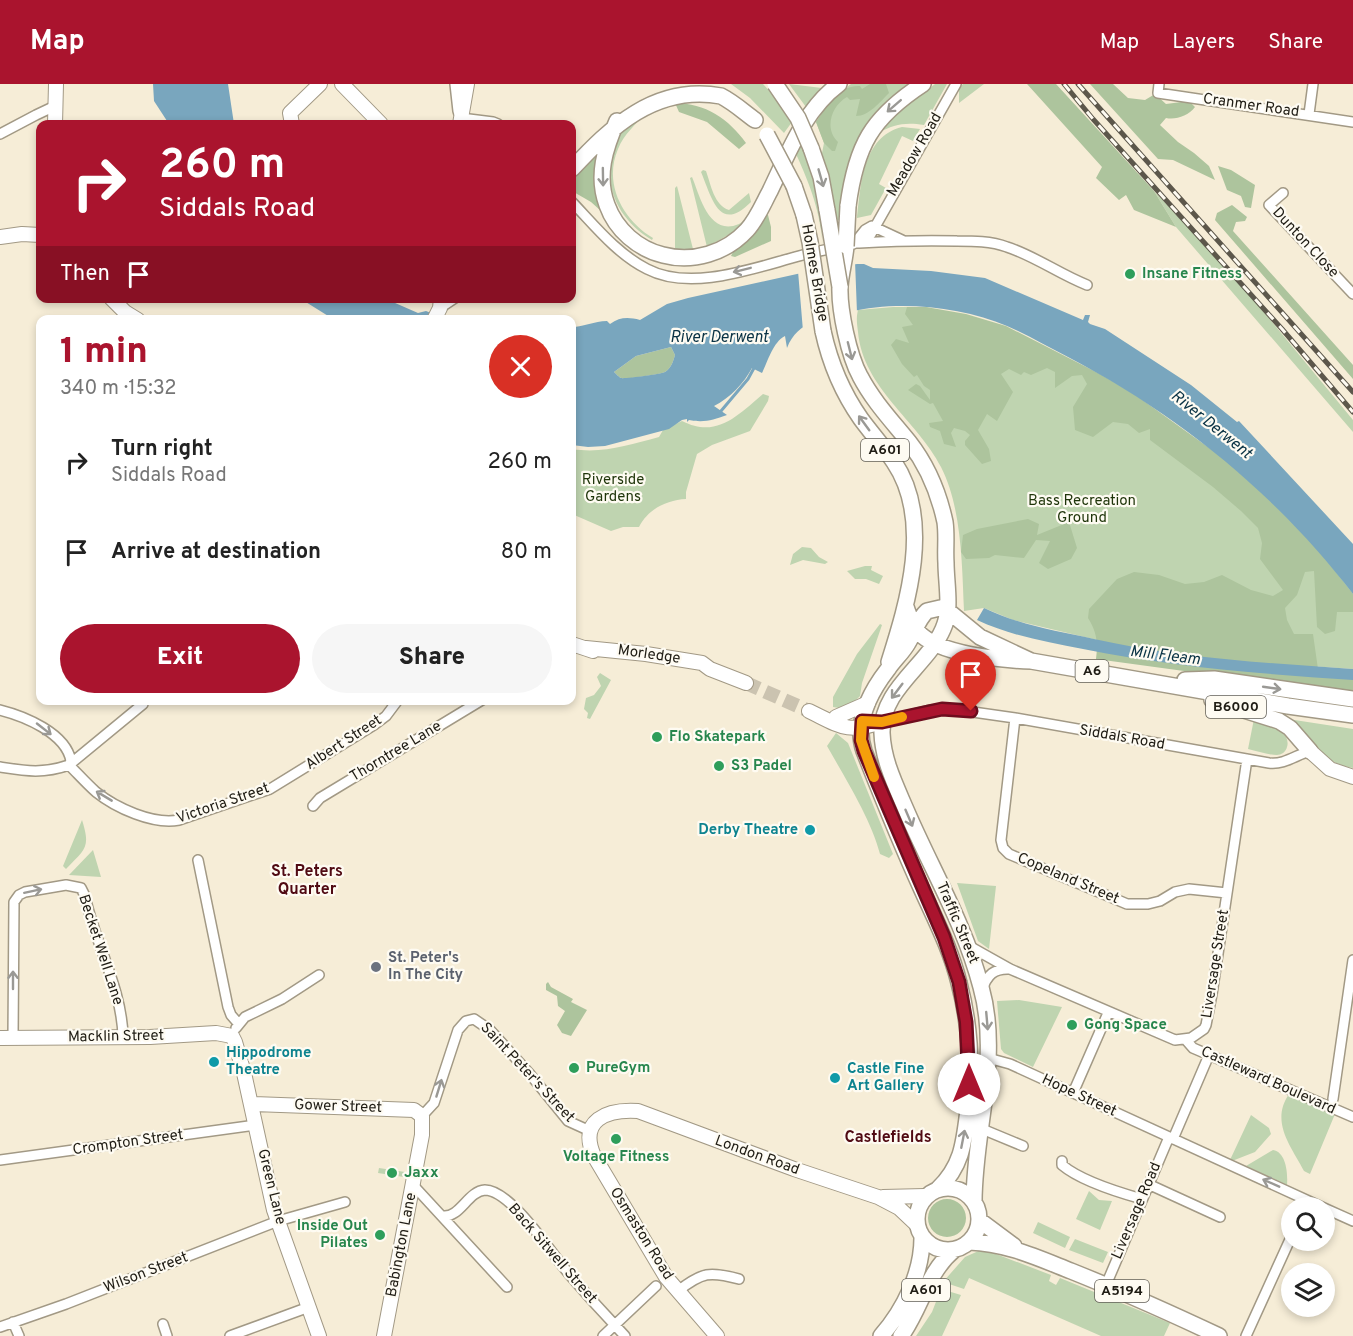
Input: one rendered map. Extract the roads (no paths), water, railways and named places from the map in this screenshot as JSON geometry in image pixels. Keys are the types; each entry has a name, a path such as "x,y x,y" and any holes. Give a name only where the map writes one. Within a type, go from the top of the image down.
{"main road":[{"path":"458,84 460,118"},
{"name":"A601","path":"719,84 740,101 755,120"},
{"name":"A601","path":"775,84 794,112 811,148 821,177 840,287"},
{"path":"617,121 605,152 602,171 604,192 610,213 628,236 652,252 675,258 694,258 711,254 733,243 754,221 797,135 821,100 838,84"},
{"path":"840,287 848,206 855,166 870,132 898,102 923,84"},
{"path":"576,165 637,102 667,90 689,88 722,97 755,120"},
{"name":"Holmes Bridge","path":"755,120 767,135 794,186 804,215 823,331 833,368 842,388 894,463 905,484 914,531 913,571 906,607"},
{"name":"Holmes Bridge","path":"840,287 844,325 853,362 859,376 879,406 910,444 933,483 947,535"},
{"path":"947,535 960,620"},
{"name":"A601","path":"920,665 945,624 947,535"},
{"name":"A601","path":"861,725 868,703 886,670 906,607"},
{"name":"A6","path":"906,607 915,627 924,637 955,651 998,660 1031,661 1288,706 1353,715"},
{"path":"886,670 909,642 915,627 927,611 940,608 947,610 960,620"},
{"name":"A6","path":"960,620 980,637 1031,661"},
{"path":"920,665 942,654 955,651"},
{"name":"Traffic Street","path":"920,665 894,693 887,706 882,722 883,743 889,767 915,832 967,945 982,990 987,1020 988,1058 975,1202"},
{"name":"B6000","path":"1152,681 1214,680 1353,699"},
{"name":"B6000","path":"1152,681 1279,721 1290,728 1310,751"},
{"name":"Traffic Street","path":"861,725 861,740 872,773 946,944 959,982 964,1009 969,1052 969,1102 966,1125 958,1164 951,1175 932,1193"},
{"path":"932,1193 948,1187 958,1189 968,1194 975,1202"},
{"name":"A601","path":"881,1336 900,1308 916,1277 922,1252 917,1210 932,1193"},
{"name":"A601","path":"975,1202 979,1220"},
{"path":"969,1242 976,1232 979,1220 1022,1251"},
{"path":"919,1231 932,1246 943,1250 954,1250"},
{"name":"A601","path":"901,1336 944,1258 969,1242"},
{"name":"A5194","path":"969,1242 985,1242 1022,1251 1106,1285 1219,1336"}],"street":[{"path":"55,120 56,84"},
{"path":"342,84 377,120"},
{"path":"467,84 460,118 476,120"},
{"name":"Meadow Road","path":"876,226 956,84"},
{"name":"Cranmer Road","path":"1159,84 1158,93 1353,122"},
{"path":"1309,114 1313,84"},
{"path":"291,120 290,113 318,85"},
{"path":"0,134 56,106"},
{"name":"Dunton Close","path":"1282,194 1269,205 1353,294"},
{"name":"Meadow Road","path":"576,206 634,262 659,274 688,279 708,278 853,244 902,240 968,241 1002,245 1019,251 1068,278 1087,285"},
{"name":"Meadow Road","path":"853,244 868,227 876,226 902,240"},
{"path":"0,237 36,230"},
{"path":"22,234 36,236"},
{"path":"116,303 130,315"},
{"name":"Morledge","path":"576,645 702,663 710,669 746,683"},
{"path":"836,717 868,703"},
{"path":"0,767 33,772 55,770 69,765 142,705"},
{"name":"Albert Street","path":"285,781 374,725 386,716 394,705"},
{"name":"Thorntree Lane","path":"313,806 320,798 474,705"},
{"name":"Siddals Road","path":"861,725 942,709 1015,718 1281,763 1310,751"},
{"path":"0,710 34,721 44,728 67,749 71,761 69,765"},
{"path":"815,714 836,717 861,725 834,725 815,714"},
{"name":"Copeland Street","path":"1015,718 1001,840 1003,848 1009,854 1127,904 1158,902 1174,892 1189,889 1227,893"},
{"name":"B6000","path":"1310,751 1330,769 1353,777"},
{"name":"Liversage Street","path":"1186,1040 1198,1035 1206,1024 1247,759"},
{"name":"Victoria Street","path":"69,765 102,796 146,818 164,822 219,808 285,781"},
{"path":"198,860 228,1007 238,1023"},
{"name":"Becket Well Lane","path":"7,1038 14,903 22,894 72,885 83,891 114,986 123,1037"},
{"path":"967,945 1010,969 1108,1013 1175,1040 1186,1040"},
{"path":"1333,1099 1353,960"},
{"path":"982,990 992,972 999,969 1010,969"},
{"path":"232,1036 238,1023 245,1017 287,996 319,975"},
{"path":"1073,1093 1108,1013"},
{"name":"Saint Peter's Street","path":"465,1022 474,1019 485,1025 529,1073 568,1121 590,1131"},
{"name":"Babington Lane","path":"384,1336 422,1135 422,1116 434,1103 457,1033 465,1022"},
{"name":"Macklin Street","path":"7,1038 216,1033 232,1036"},
{"name":"Green Lane","path":"232,1036 238,1049 278,1221 319,1336"},
{"name":"Castleward Boulevard","path":"1186,1040 1193,1048 1353,1117"},
{"name":"Liversage Road","path":"1106,1285 1148,1184 1209,1055"},
{"name":"Hope Street","path":"988,1058 1010,1064 1171,1138 1292,1197"},
{"name":"Gower Street","path":"251,1104 414,1110 422,1116"},
{"name":"London Road","path":"590,1131 594,1122 608,1113 621,1110 638,1111 802,1172 878,1197 899,1208 919,1231"},
{"name":"Crompton Street","path":"0,1160 256,1125"},
{"path":"982,1129 1023,1146"},
{"name":"Osmaston Road","path":"590,1131 589,1143 594,1156 659,1267 717,1336"},
{"path":"1062,1161 1062,1165 1069,1171 1142,1199"},
{"path":"1148,1184 1220,1218"},
{"path":"413,1185 507,1287"},
{"name":"Back Sitwell Street","path":"443,1216 451,1215 478,1192 486,1190 498,1195 526,1220 564,1268 625,1336"},
{"name":"London Road","path":"878,1197 932,1193"},
{"name":"Wilson Street","path":"0,1326 66,1304 278,1221 345,1202"},
{"name":"Hope Street","path":"1335,1213 1353,1221"},
{"path":"1246,1336 1285,1251"},
{"path":"678,1291 694,1278 706,1274 720,1274 739,1279"},
{"path":"603,1336 656,1286"},
{"path":"230,1336 309,1307"},
{"path":"13,1322 18,1336"},
{"path":"163,1324 167,1336"}],"water":[{"path":"153,84 228,84 233,120 166,120 154,101"},
{"name":"River Derwent","path":"864,264 873,268 931,271 985,278 1083,320 1085,315 1090,315 1088,322 1090,324 1105,329 1191,385 1237,422 1239,421 1353,544 1353,594 1292,523 1258,490 1187,431 1149,404 1068,357 1007,326 989,319 950,310 888,306 869,308 813,322 798,331 787,348 785,336 781,339 774,347 762,373 752,368 736,390 714,406 727,415 704,421 682,420 669,429 605,446 576,446 576,327 602,321 610,324 624,318 640,320 667,304 806,272","holes":["671,347 675,355 673,362 662,373 620,378 614,372 636,356"]},
{"path":"307,303 395,303 418,313 426,311 436,315 327,315"},
{"name":"Mill Fleam","path":"984,608 1038,627 1158,651 1223,659 1353,669 1353,680 1184,665 1043,641 977,620"}],"waterway":[{"path":"721,411 748,379 754,368"}],"tunnel":[{"path":"746,683 809,711"}],"railway":[{"path":"1064,84 1353,412"},
{"path":"1078,84 1353,392"}],"place":[{"name":"Insane Fitness","path":"1130,274"},
{"name":"Flo Skatepark","path":"657,737"},
{"name":"S3 Padel","path":"719,766"},
{"name":"Derby Theatre","path":"810,830"},
{"name":"St. Peter's In The City","path":"376,967"},
{"name":"Gong Space","path":"1072,1025"},
{"name":"Hippodrome Theatre","path":"214,1062"},
{"name":"PureGym","path":"574,1068"},
{"name":"Castle Fine Art Gallery","path":"835,1078"},
{"name":"Voltage Fitness","path":"616,1139"},
{"name":"Jaxx","path":"392,1173"},
{"name":"Inside Out Pilates","path":"380,1235"}],"district":[{"name":"St. Peters Quarter","path":"307,881"},
{"name":"Castlefields","path":"888,1138"}],"park label":[{"name":"Riverside Gardens","path":"613,488"},
{"name":"Bass Recreation Ground","path":"1082,510"}]}
